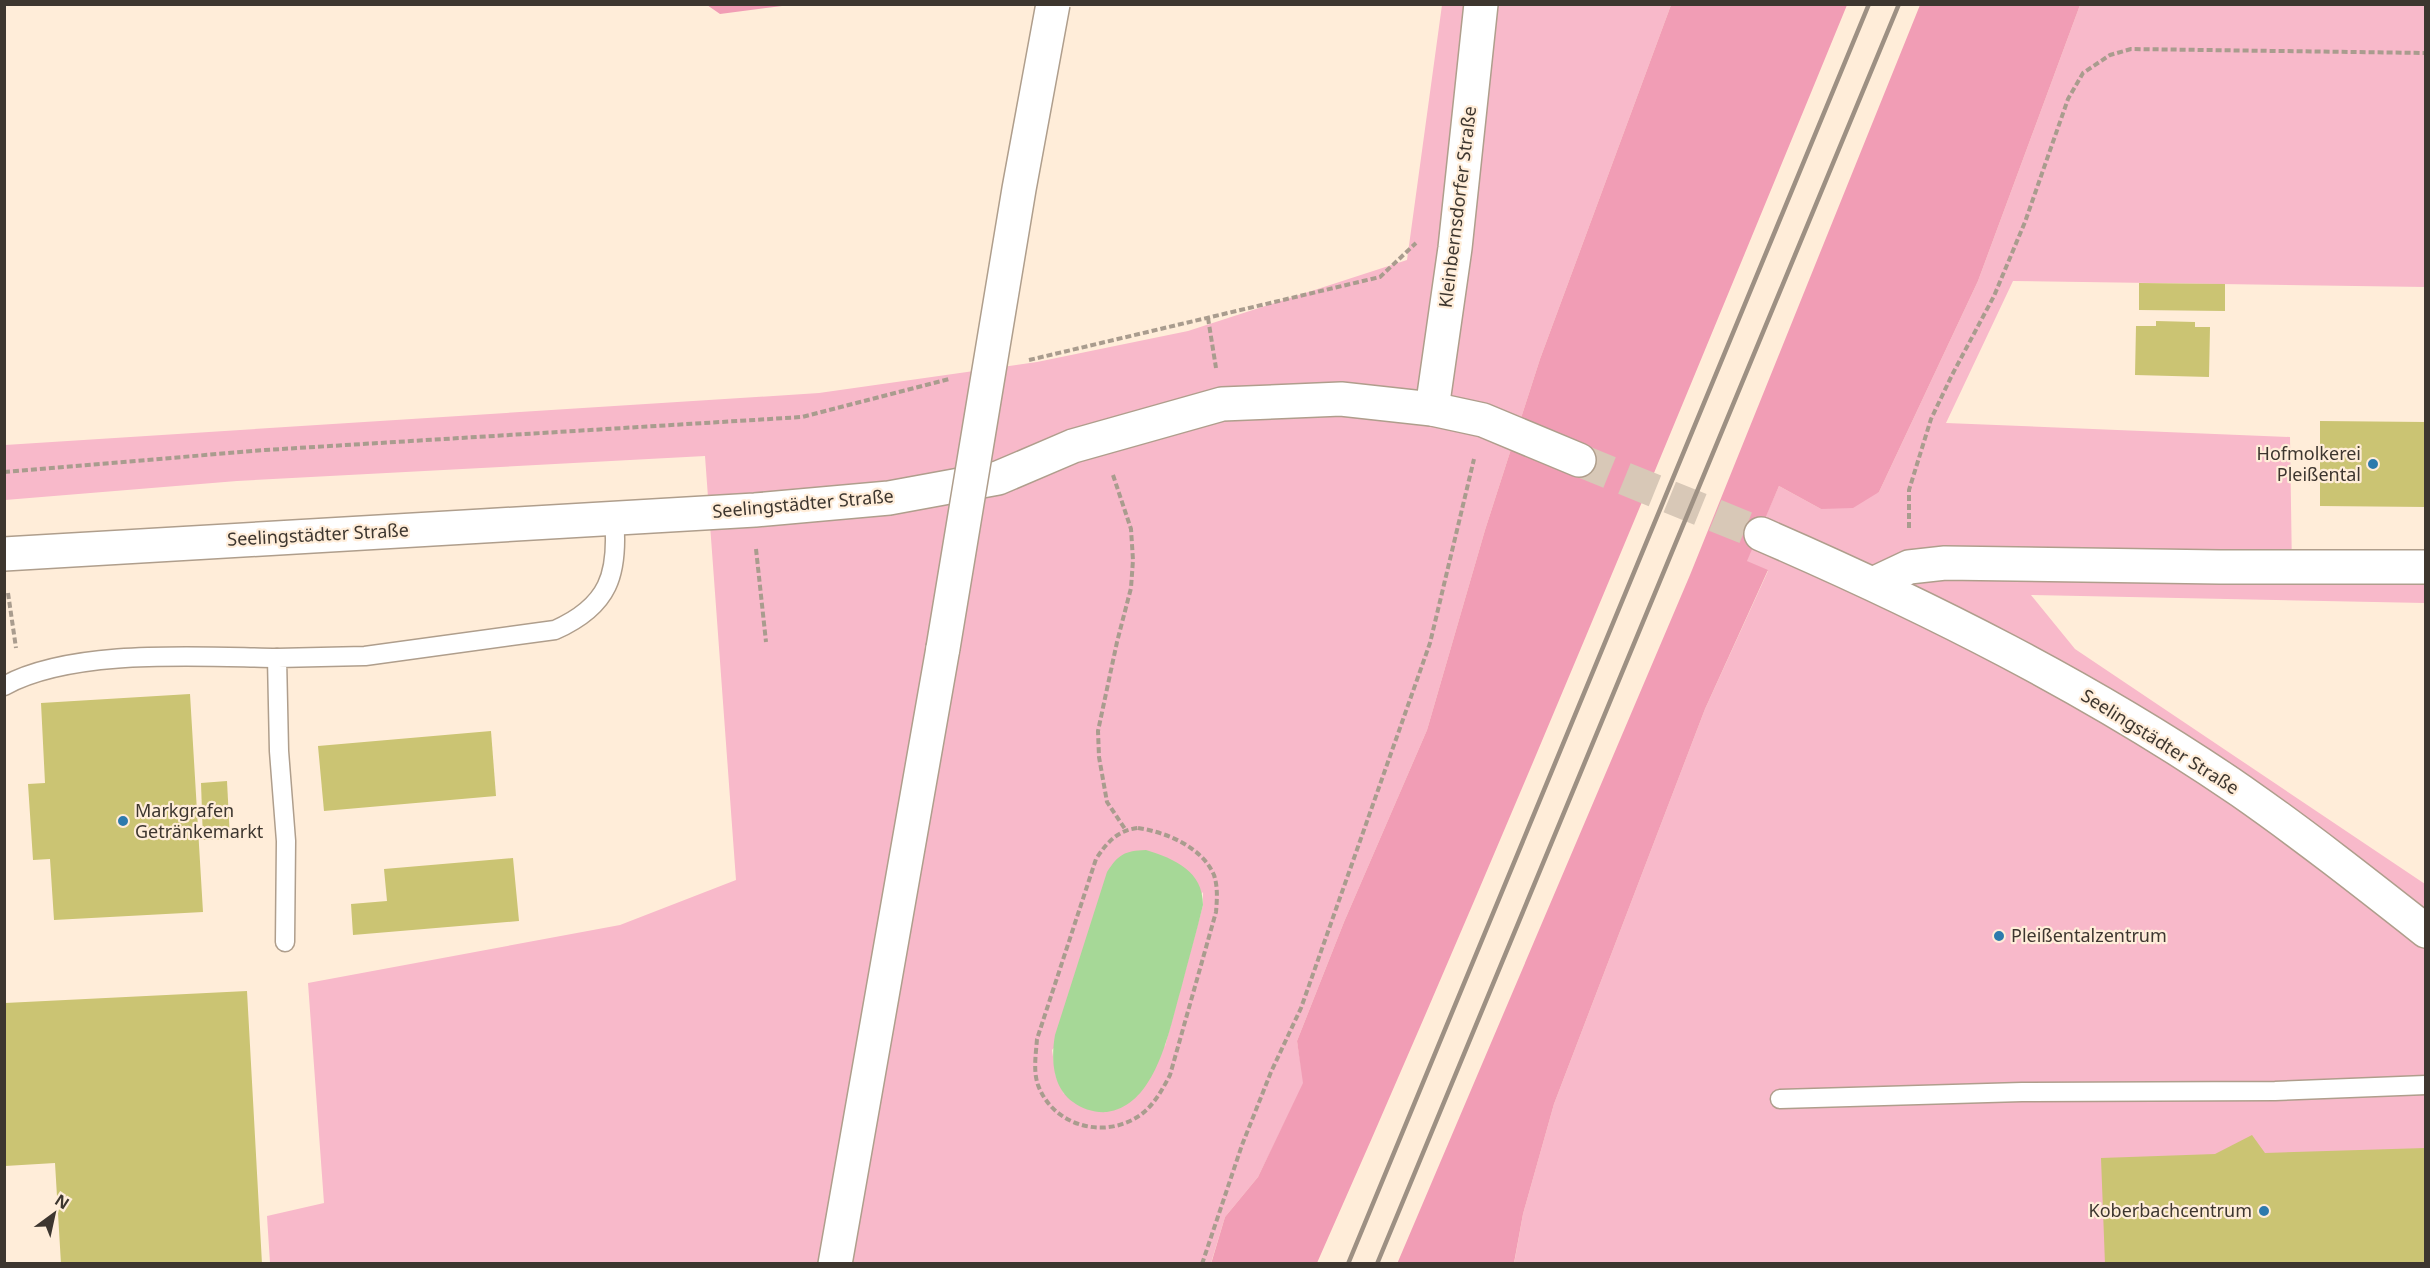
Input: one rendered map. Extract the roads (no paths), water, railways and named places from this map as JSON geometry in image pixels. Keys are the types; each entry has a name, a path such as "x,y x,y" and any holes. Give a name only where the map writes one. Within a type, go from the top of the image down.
{"street":[{"path":"835,1263 943,648 1019,189 1053,4"},
{"name":"Kleinbernsdorfer Straße","path":"1432,409 1455,248 1481,4"},
{"name":"Seelingstädter Straße","path":"5,570 614,518 755,510 888,498 998,478 1073,446 1222,404 1341,399 1432,409 1483,420 1580,460"},
{"name":"Seelingstädter Straße","path":"1761,534 1875,584 1981,637 2118,713 2240,791 2354,874 2426,931"},
{"path":"1875,584 1909,567 1945,563 2426,567"}],"lane":[{"path":"12,682 78,664 124,658 365,656 555,630 578,620 595,604 609,582 615,562 614,518"},
{"path":"277,658 279,751 286,841 285,942"},
{"path":"1780,1099 2022,1092 2275,1091 2426,1085"}],"tunnel":[{"path":"1579,460 1761,534"}],"railway":[{"path":"1348,1264 1869,4"},
{"path":"1377,1264 1899,4"}],"place":[{"name":"Hofmolkerei Pleißental","path":"2373,464"},
{"name":"Markgrafen Getränkemarkt","path":"123,821"},
{"name":"Pleißentalzentrum","path":"1999,936"},
{"name":"Koberbachcentrum","path":"2264,1211"}]}
